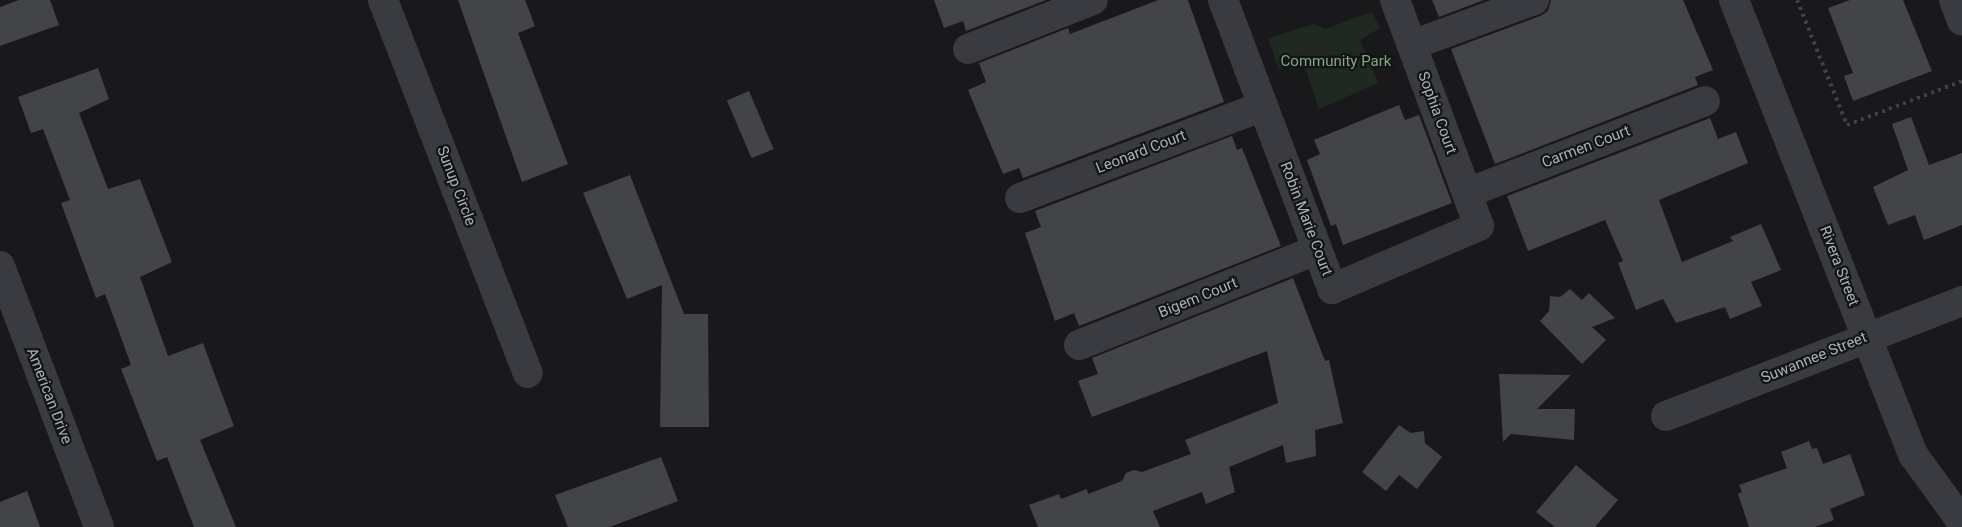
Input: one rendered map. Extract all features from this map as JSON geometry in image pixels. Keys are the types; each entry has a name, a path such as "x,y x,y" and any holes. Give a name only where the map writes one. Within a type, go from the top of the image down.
{"street":[{"name":"Sunup Circle","path":"383,0 528,373"},
{"path":"968,49 1093,0"},
{"name":"Robin Marie Court","path":"1223,0 1332,289 1479,226"},
{"name":"Sophia Court","path":"1395,0 1479,226"},
{"path":"1412,45 1534,0"},
{"name":"Rivera Street","path":"1734,0 1914,456 1962,522"},
{"path":"1954,0 1962,21"},
{"name":"Carmen Court","path":"1467,193 1705,101"},
{"name":"Leonard Court","path":"1020,198 1263,106"},
{"name":"Bigem Court","path":"1079,345 1317,250"},
{"name":"American Drive","path":"1,271 99,527"},
{"name":"Suwannee Street","path":"1666,416 1962,301"}],"path":[{"path":"1797,0 1847,125 1962,81"}],"green space":[{"name":"Community Park","path":"1372,12 1380,28 1360,40 1378,83 1319,109 1302,59 1279,69 1268,38 1314,24 1325,29"}],"building":[{"path":"19,0 50,0 59,25 0,46 0,7"},
{"path":"458,0 525,0 535,26 518,33 568,164 522,182"},
{"path":"934,0 1046,0 966,31 963,21 944,28"},
{"path":"1158,0 1188,0 1224,102 1023,178 1019,168 1003,174 968,90 986,82 979,63 1068,28 1070,34"},
{"path":"1432,0 1484,0 1439,17"},
{"path":"1551,0 1683,0 1713,70 1695,77 1698,85 1495,164 1451,49 1540,16 1548,11"},
{"path":"1850,0 1903,0 1932,71 1853,101 1844,76 1853,73 1828,8"},
{"path":"98,68 109,99 79,113 108,189 140,179 172,262 140,277 168,356 203,343 234,426 200,440 236,527 194,527 167,457 157,461 121,369 131,365 105,294 96,298 61,203 70,200 43,129 31,133 18,97"},
{"path":"749,91 774,149 752,158 727,100"},
{"path":"1399,105 1405,120 1419,115 1452,203 1343,245 1336,224 1331,226 1307,160 1320,154 1314,140"},
{"path":"1911,117 1929,165 1962,153 1962,225 1924,240 1915,215 1888,225 1873,187 1908,170 1892,124"},
{"path":"1710,118 1718,139 1736,132 1748,163 1659,200 1682,262 1733,241 1730,237 1761,224 1781,270 1751,282 1762,306 1730,319 1725,307 1676,323 1663,299 1636,310 1618,263 1623,261 1605,220 1528,251 1507,196"},
{"path":"1232,136 1237,150 1242,148 1281,246 1079,326 1074,313 1055,321 1025,233 1041,227 1035,211"},
{"path":"630,175 684,314 708,314 709,427 660,427 662,285 627,299 583,193"},
{"path":"1293,278 1325,361 1329,360 1343,423 1315,430 1316,456 1286,463 1283,445 1229,467 1235,492 1206,504 1202,492 1153,511 1160,527 1038,527 1029,505 1059,494 1061,499 1087,489 1088,494 1122,481 1126,473 1134,470 1142,472 1191,454 1185,440 1278,403 1267,351 1092,417 1078,381 1098,374 1092,358"},
{"path":"1570,289 1582,300 1589,293 1615,318 1592,327 1606,340 1582,364 1540,321 1549,311 1550,296 1560,297"},
{"path":"1499,374 1571,375 1537,409 1575,409 1574,440 1511,434 1503,442"},
{"path":"1399,425 1411,433 1424,431 1425,443 1442,457 1417,489 1399,475 1386,491 1362,472"},
{"path":"1809,441 1812,449 1817,448 1823,464 1850,454 1865,495 1830,509 1834,520 1815,527 1749,527 1738,494 1742,492 1739,485 1787,468 1781,452"},
{"path":"661,457 678,501 610,527 568,527 555,495"},
{"path":"1576,465 1618,500 1595,527 1555,527 1536,512"},
{"path":"27,491 40,527 0,527 0,502"}]}
